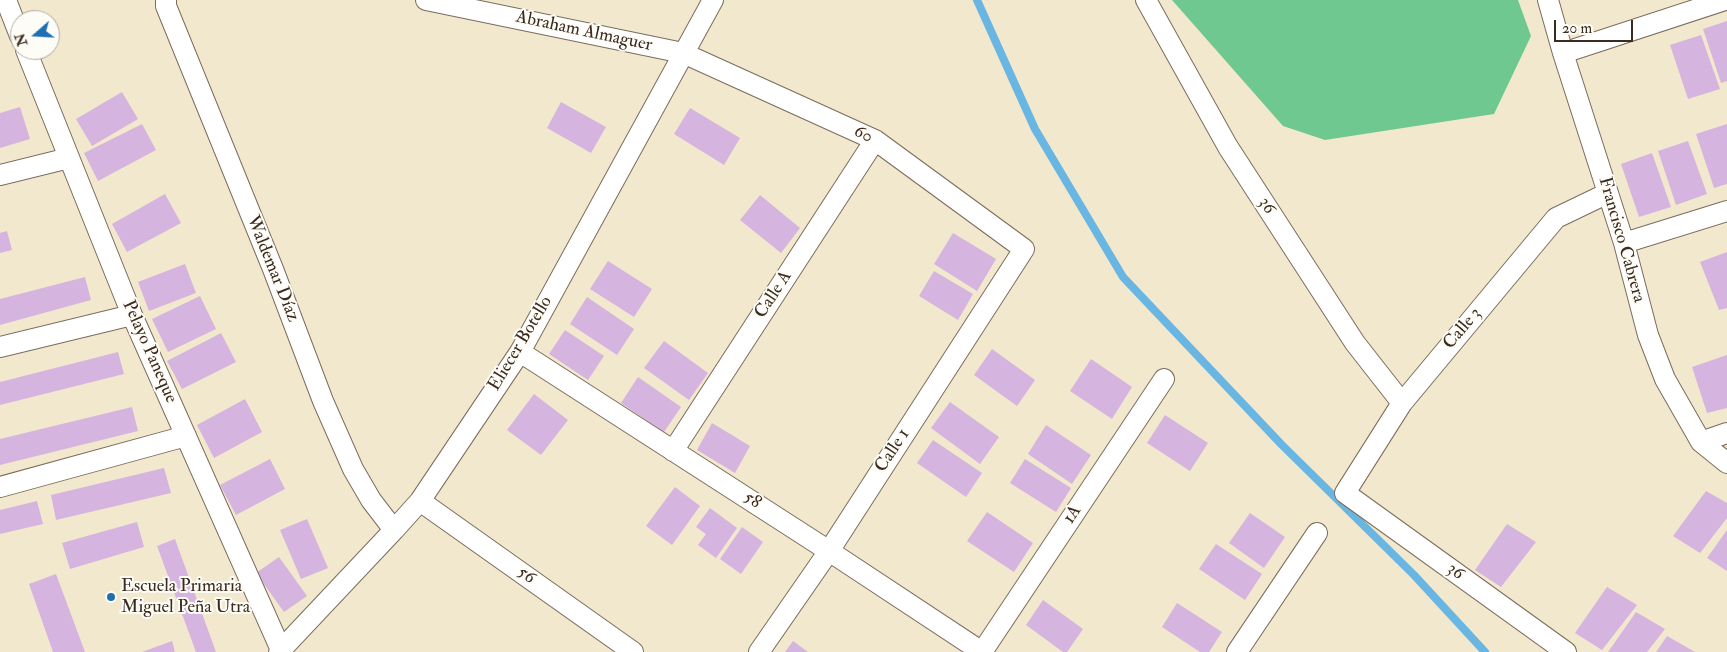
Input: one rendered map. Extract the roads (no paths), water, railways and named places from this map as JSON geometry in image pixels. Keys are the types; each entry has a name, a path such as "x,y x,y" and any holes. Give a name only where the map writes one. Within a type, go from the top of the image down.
{"street":[{"name":"Waldemar Díaz","path":"166,0 166,6 273,269 323,400 353,469 372,500 394,530"},
{"name":"Abraham Almaguer","path":"426,0 683,53"},
{"name":"Eliecer Botello","path":"280,651 420,501 520,352 713,0"},
{"name":"36","path":"1146,0 1228,147 1355,344 1402,403"},
{"name":"Francisco Cabrera","path":"1548,0 1563,53 1624,243 1648,335 1665,379 1701,442 1727,462"},
{"path":"1563,53 1725,0"},
{"name":"60","path":"683,53 875,140 1024,249"},
{"name":"Pelayo Paneque","path":"30,60 132,315 280,651"},
{"name":"Calle A","path":"673,451 875,140"},
{"path":"0,175 69,158"},
{"name":"Calle 3","path":"1345,493 1402,403 1556,218 1608,192"},
{"path":"1624,243 1727,211"},
{"name":"Calle 1","path":"759,652 829,551 1024,249"},
{"path":"0,347 132,315"},
{"name":"58","path":"520,352 982,652"},
{"name":"1A","path":"982,652 1164,379"},
{"path":"1701,442 1727,433"},
{"path":"0,487 186,436"},
{"name":"36","path":"1345,493 1566,652"},
{"name":"56","path":"420,501 633,652"},
{"path":"1236,652 1316,534"}],"waterway":[{"path":"977,0 1035,129 1123,277 1281,444 1414,575 1485,652"}],"place":[{"name":"Escuela Primaria Miguel Peña Utra","path":"111,597"}]}
